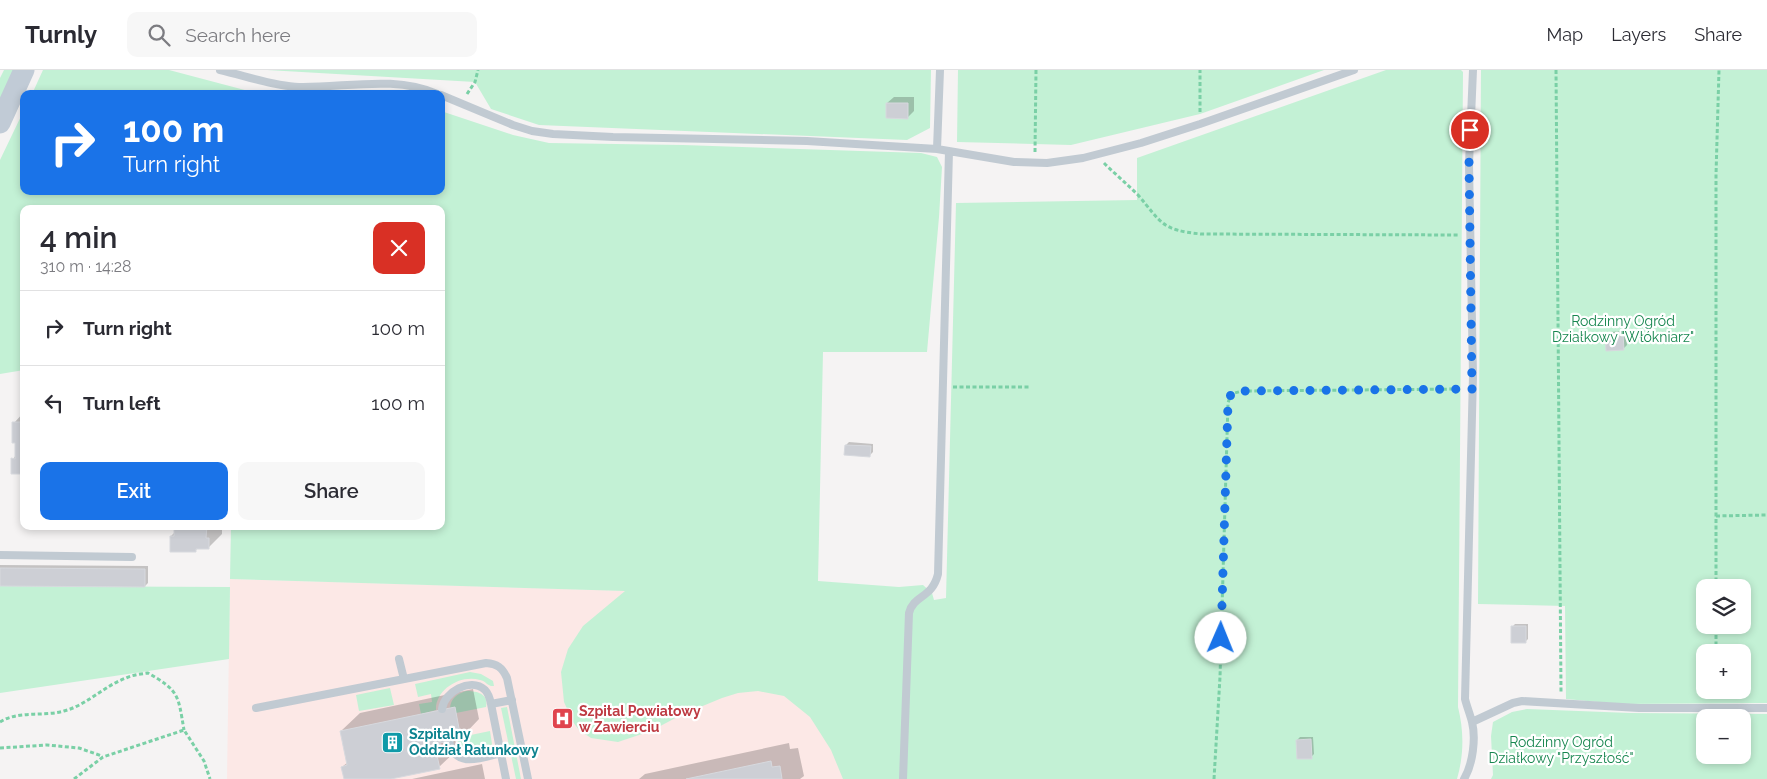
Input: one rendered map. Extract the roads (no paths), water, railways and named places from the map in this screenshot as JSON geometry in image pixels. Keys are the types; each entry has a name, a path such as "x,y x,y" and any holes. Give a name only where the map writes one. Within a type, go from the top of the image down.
{"street":[{"path":"0,123 24,70"}],"lane":[{"path":"220,70 297,87 376,84 403,85 430,90"},
{"path":"937,149 940,70"},
{"path":"445,97 513,125 532,131 553,134 807,141 937,149 1014,162 1047,163 1095,155 1141,143 1354,70"},
{"path":"1464,779 1472,752 1474,736 1465,699 1472,389 1469,164 1472,70"},
{"path":"903,779 909,613 914,602 933,588 938,574 949,151"},
{"path":"0,555 132,557"},
{"path":"400,659 404,679"},
{"path":"256,708 486,663 496,664 504,670 507,678 528,779"},
{"path":"442,709 445,700 453,691 470,686 480,687 488,694 506,779"},
{"path":"491,704 512,700"},
{"path":"1472,722 1513,703 1532,701 1639,708 1767,708"},
{"path":"449,742 453,753 462,758 475,759 501,753"}],"place":[{"name":"Szpital Powiatowy w Zawierciu","path":"563,719"},
{"name":"Szpitalny Oddział Ratunkowy","path":"393,742"}],"park label":[{"name":"Rodzinny Ogród Działkowy \"Włókniarz\"","path":"1623,330"},
{"name":"Rodzinny Ogród Działkowy \"Przyszłość\"","path":"1561,750"}]}
